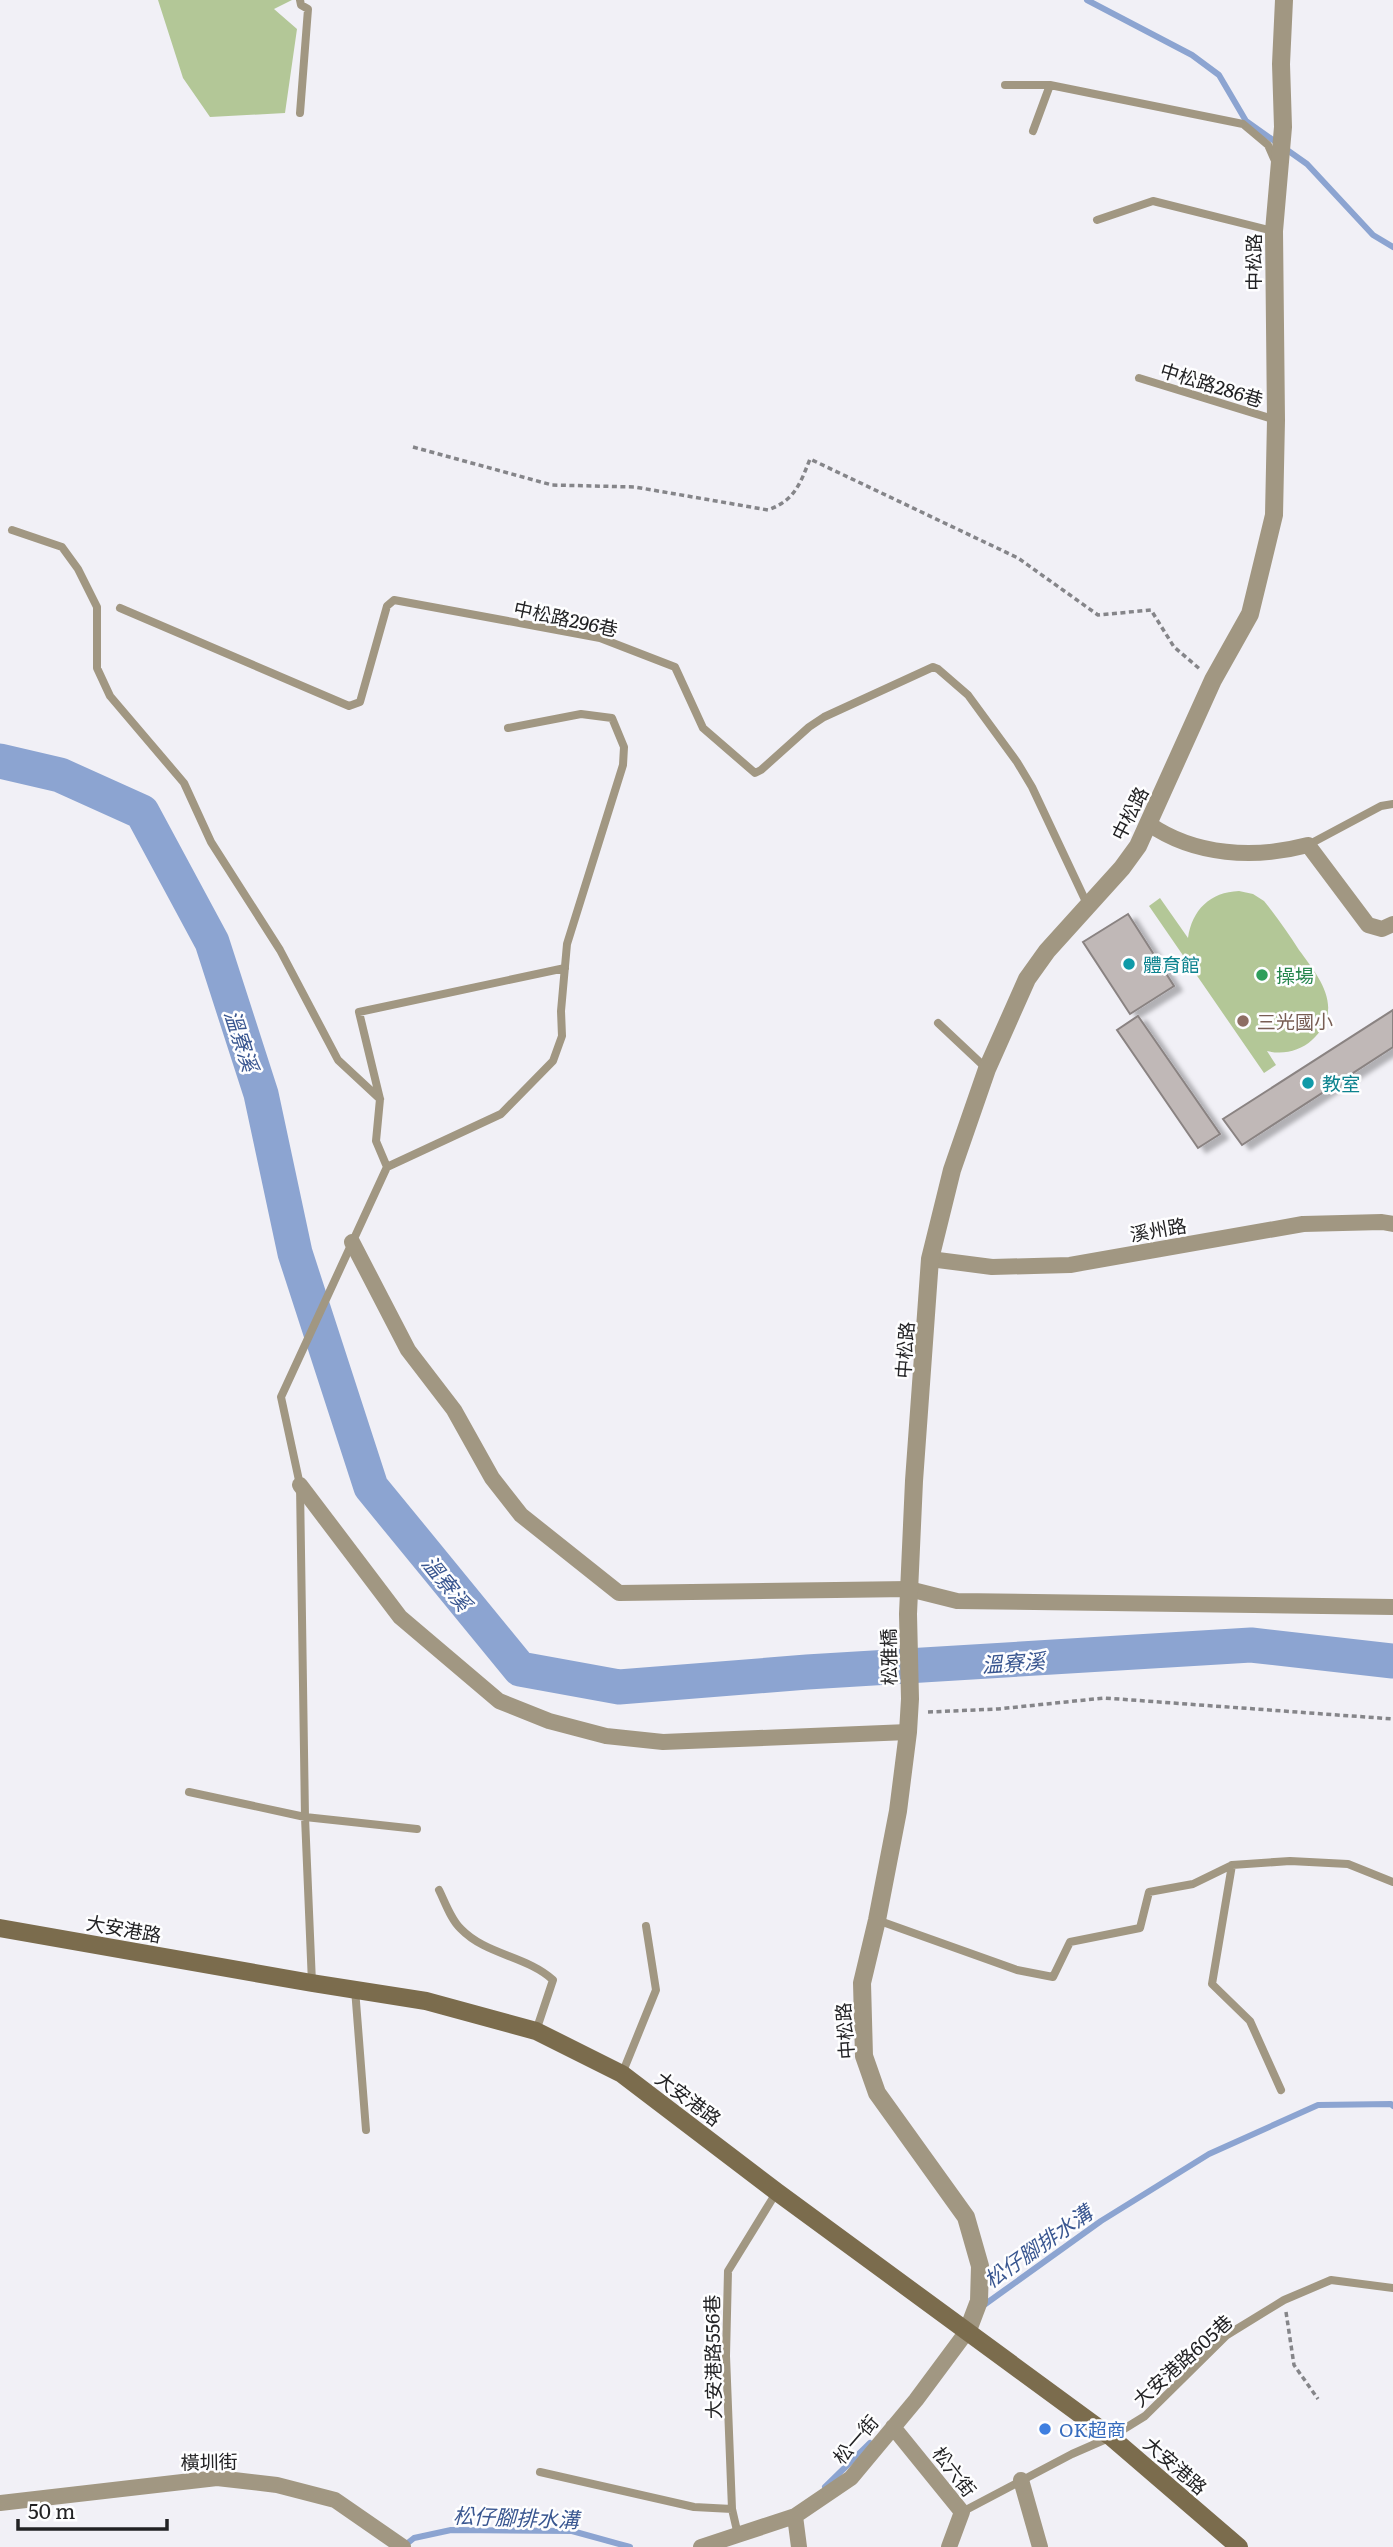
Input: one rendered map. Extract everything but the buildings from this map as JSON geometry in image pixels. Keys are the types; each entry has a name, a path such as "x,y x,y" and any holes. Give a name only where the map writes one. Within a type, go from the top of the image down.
{"main road":[{"name":"大安港路","path":"0,1927 426,2001 536,2031 622,2074 777,2192 1111,2437 1239,2547"}],"street":[{"name":"中松路","path":"908,1614 914,1482 930,1259 952,1170 987,1069 1027,979 1047,951 1122,868 1149,824 1213,680 1250,614 1274,515 1276,420 1273,231 1283,127 1284,0"},
{"path":"1149,824 1168,837 1233,854 1289,850 1307,845 1368,925 1382,929 1393,924"},
{"name":"溪州路","path":"930,1259 992,1267 1070,1265 1303,1224 1393,1224"},
{"path":"352,1242 408,1350 454,1410 492,1478 521,1516 619,1592 909,1589 957,1601 1393,1607"},
{"path":"300,1485 400,1617 499,1701 550,1721 606,1736 663,1742 908,1732"},
{"name":"松雅橋","path":"908,1614 910,1706"},
{"name":"中松路","path":"910,1706 898,1811 862,1983 864,2056 877,2093 966,2217 980,2266 979,2301 968,2330"},
{"name":"松一街","path":"701,2547 795,2516 851,2478 968,2330"},
{"name":"松六街","path":"893,2427 962,2512 949,2547"},
{"name":"橫圳街","path":"0,2503 217,2478 265,2483 335,2500 403,2547"},
{"path":"1021,2480 1040,2547"},
{"path":"795,2516 799,2547"}],"lane":[{"path":"300,0 301,5 309,9 300,113"},
{"path":"1005,85 1050,86 1243,124 1268,145 1279,161"},
{"path":"1033,131 1050,86"},
{"path":"1097,220 1153,201 1273,231"},
{"name":"中松路286巷","path":"1139,379 1276,420"},
{"path":"12,530 62,547 78,569 97,607 97,668 110,696 184,783 211,842 280,950 338,1060 380,1099"},
{"name":"中松路296巷","path":"120,608 349,706 360,702 387,606 394,600 600,638 675,667 703,728 755,773 809,727 824,718 933,667 938,668 968,695 1017,762 1032,787 1088,906"},
{"path":"312,1983 305,1817 300,1485 281,1397 387,1167 501,1114 553,1061 562,1036 561,1011 567,944 623,765 624,747 612,718 580,714 508,729"},
{"path":"1307,845 1381,806 1393,804"},
{"path":"387,1167 376,1141 380,1099 359,1012 565,968"},
{"path":"938,1023 987,1069"},
{"path":"189,1792 305,1817 417,1829"},
{"path":"877,1920 1017,1970 1052,1977 1070,1942 1140,1928 1149,1892 1193,1884 1233,1864 1290,1861 1348,1864 1393,1882"},
{"path":"1233,1864 1212,1984 1250,2021 1281,2090"},
{"path":"439,1890 460,1929 488,1947 543,1970 553,1980 536,2031"},
{"path":"622,2074 656,1990 646,1926"},
{"path":"355,1989 366,2130"},
{"name":"大安港路556巷","path":"738,2535 732,2508 726,2356 727,2271 777,2192"},
{"name":"大安港路605巷","path":"962,2512 1111,2437 1144,2416 1227,2335 1284,2300 1331,2280 1393,2288"},
{"path":"540,2472 694,2507 732,2508"}],"path":[{"path":"413,447 552,485 635,487 768,510 783,504 799,487 810,459 1018,558 1098,615 1151,610 1174,647 1213,680"},
{"path":"910,1706 998,1709 1104,1698 1393,1719"},
{"path":"1284,2300 1294,2365 1318,2399"}],"green space":[{"path":"158,0 292,0 274,9 297,29 285,113 210,117 183,78"},
{"path":"1239,891 1253,894 1269,907 1321,982 1328,1005 1322,1028 1307,1044 1291,1051 1267,1051 1276,1065 1264,1073 1149,906 1160,898 1188,938 1194,919 1204,904 1219,895"}],"waterway":[{"path":"1087,0 1192,55 1219,75 1246,121 1307,164 1373,235 1393,247"},
{"name":"溫寮溪","path":"0,761 60,775 142,812 212,942 261,1094 295,1253 371,1487 520,1669 619,1687 807,1672 1251,1645 1393,1661"},
{"name":"松仔腳排水溝","path":"984,2305 1101,2221 1209,2154 1318,2105 1393,2106"},
{"name":"松仔腳排水溝","path":"825,2487 870,2443"},
{"name":"松仔腳排水溝","path":"404,2546 414,2538 451,2530 572,2531 630,2547"}],"place":[{"name":"體育館","path":"1129,964"},
{"name":"操場","path":"1262,975"},
{"name":"三光國小","path":"1243,1021"},
{"name":"教室","path":"1308,1083"},
{"name":"OK超商","path":"1045,2429"}]}
